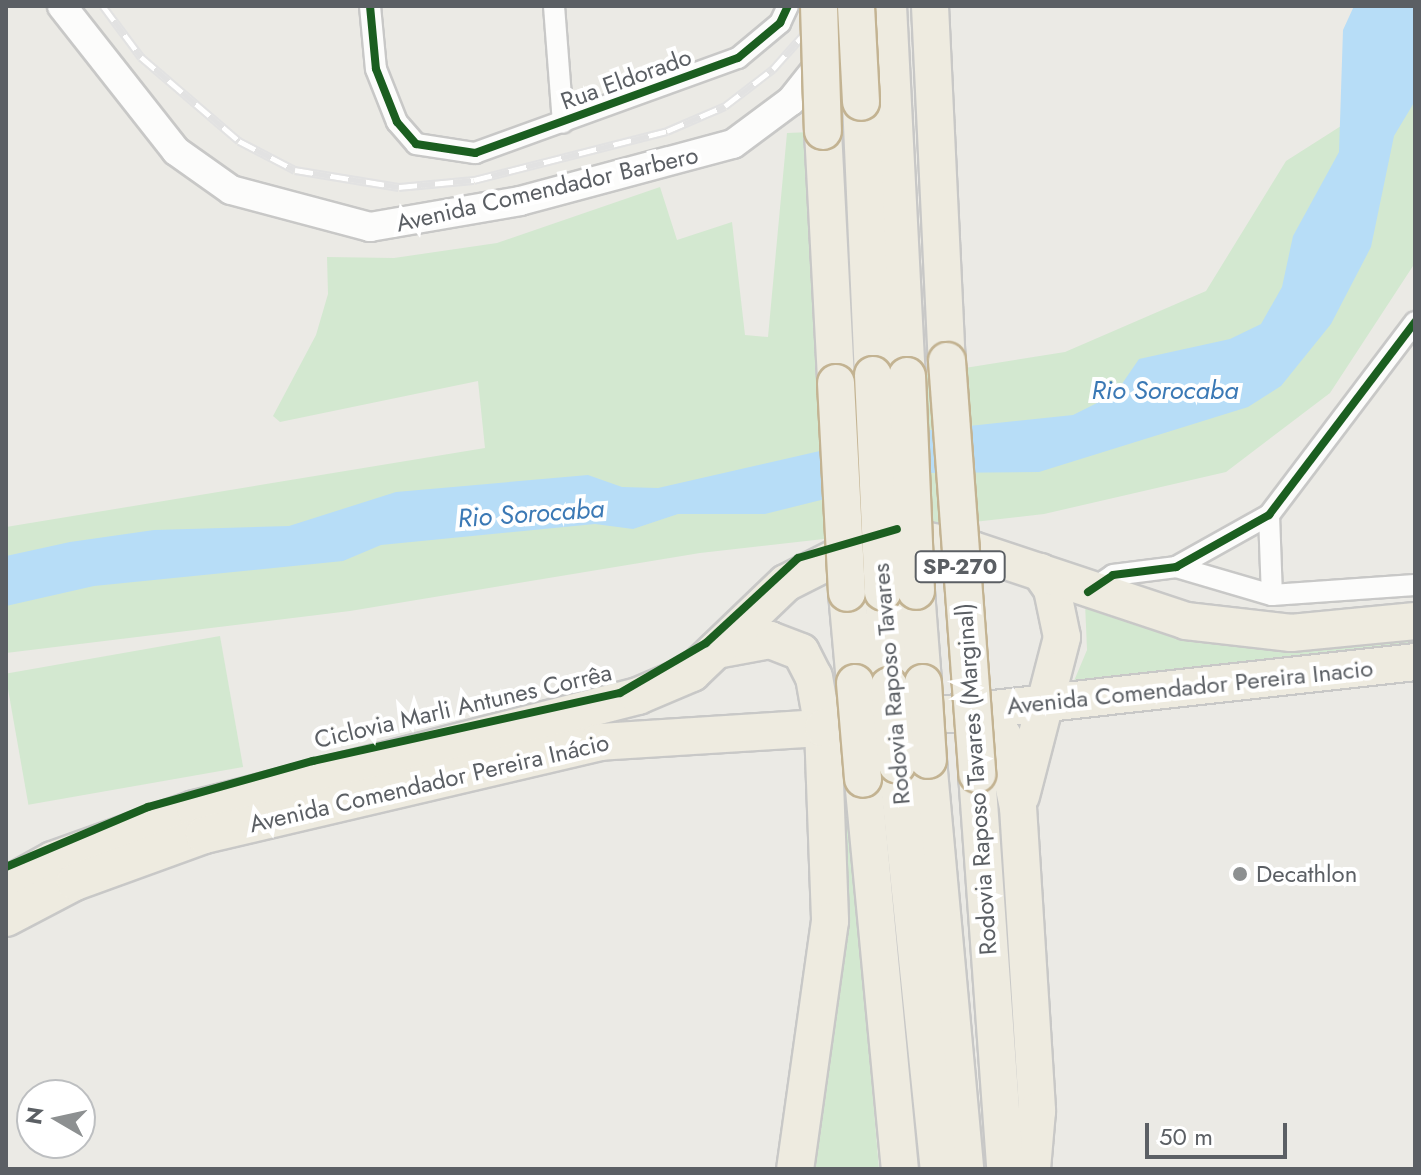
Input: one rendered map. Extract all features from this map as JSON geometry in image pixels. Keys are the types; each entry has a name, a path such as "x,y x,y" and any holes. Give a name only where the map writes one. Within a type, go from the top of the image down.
{"highway":[{"name":"Rodovia Raposo Tavares","path":"819,6 847,593 846,784"},
{"name":"Rodovia Raposo Tavares","path":"856,6 861,102 890,375 939,1169"},
{"name":"Rodovia Raposo Tavares","path":"888,6 890,375"},
{"name":"Rodovia Raposo Tavares (Marginal)","path":"930,12 947,361 1005,1169"},
{"name":"Avenida Comendador Pereira Inácio","path":"6,886 53,860 195,809 638,696 692,673 786,583 859,546 908,537 1040,572 1088,592 1186,621 1291,633 1415,621"},
{"path":"1018,807 1062,637 1052,589 1040,572"},
{"path":"716,650 785,643 801,652 816,689 823,728 846,784 897,1126 898,1169"},
{"name":"Avenida Comendador Pereira Inacio","path":"823,728 1415,662"},
{"path":"753,731 798,709 816,689"},
{"path":"1029,758 1063,725 1134,708 1155,692"},
{"path":"978,711 1003,736 1018,807 1037,1111 1032,1169"},
{"name":"Avenida Comendador Pereira Inácio","path":"6,918 75,882 204,835 336,798 599,742 823,728"},
{"path":"753,731 801,748 846,784"},
{"name":"Rodovia Raposo Tavares","path":"912,762 965,1169"},
{"path":"795,1169 846,784"},
{"path":"1037,1111 1053,1142 1054,1169"}],"main road":[{"name":"Avenida Comendador Barbero","path":"62,6 176,151 231,190 370,227 520,201 733,144 791,101 866,6"}],"street":[{"name":"Rua Eldorado","path":"370,6 382,93 416,144 475,153 738,58 780,23 788,6"},
{"path":"554,6 563,123"},
{"path":"1088,592 1113,575 1176,567 1269,515 1415,322"},
{"path":"1269,515 1272,595"},
{"path":"1176,567 1272,595 1415,585"}],"green space":[{"path":"1415,104 1413,266 1330,393 1226,472 1044,514 700,553 350,611 6,653 6,527 485,448 478,381 280,422 273,416 316,335 328,294 327,257 394,258 497,243 660,187 677,240 732,222 745,335 768,337 787,133 811,132 827,390 1065,352 1206,291 1286,161 1374,105"},
{"path":"1085,603 1415,630 1415,650 1071,688 1087,650"},
{"path":"220,636 243,767 28,805 6,674"},
{"path":"836,756 844,756 879,1169 812,1169"}],"water":[{"name":"Rio Sorocaba","path":"1354,6 1415,6 1415,101 1394,136 1371,247 1331,324 1281,386 1248,407 1039,472 929,473 765,514 678,514 633,529 595,524 381,545 343,561 94,586 6,606 6,556 70,542 154,530 289,526 396,492 588,475 622,487 658,488 894,434 1073,415 1115,394 1139,359 1230,339 1261,324 1282,287 1293,236 1339,152 1343,30"}],"railway":[{"path":"103,6 141,57 239,141 295,170 399,187 474,180 667,131 725,106 773,69 829,6"}],"cycle path":[{"path":"370,6 376,69 397,122 416,144 475,153 738,58 780,23 788,6"},
{"path":"1088,592 1113,575 1176,567 1269,515 1415,322"},
{"name":"Ciclovia Marli Antunes Corrêa","path":"6,867 148,807 313,761 620,693 706,643 798,558 897,529"}],"place":[{"name":"Decathlon","path":"1240,874"}]}
